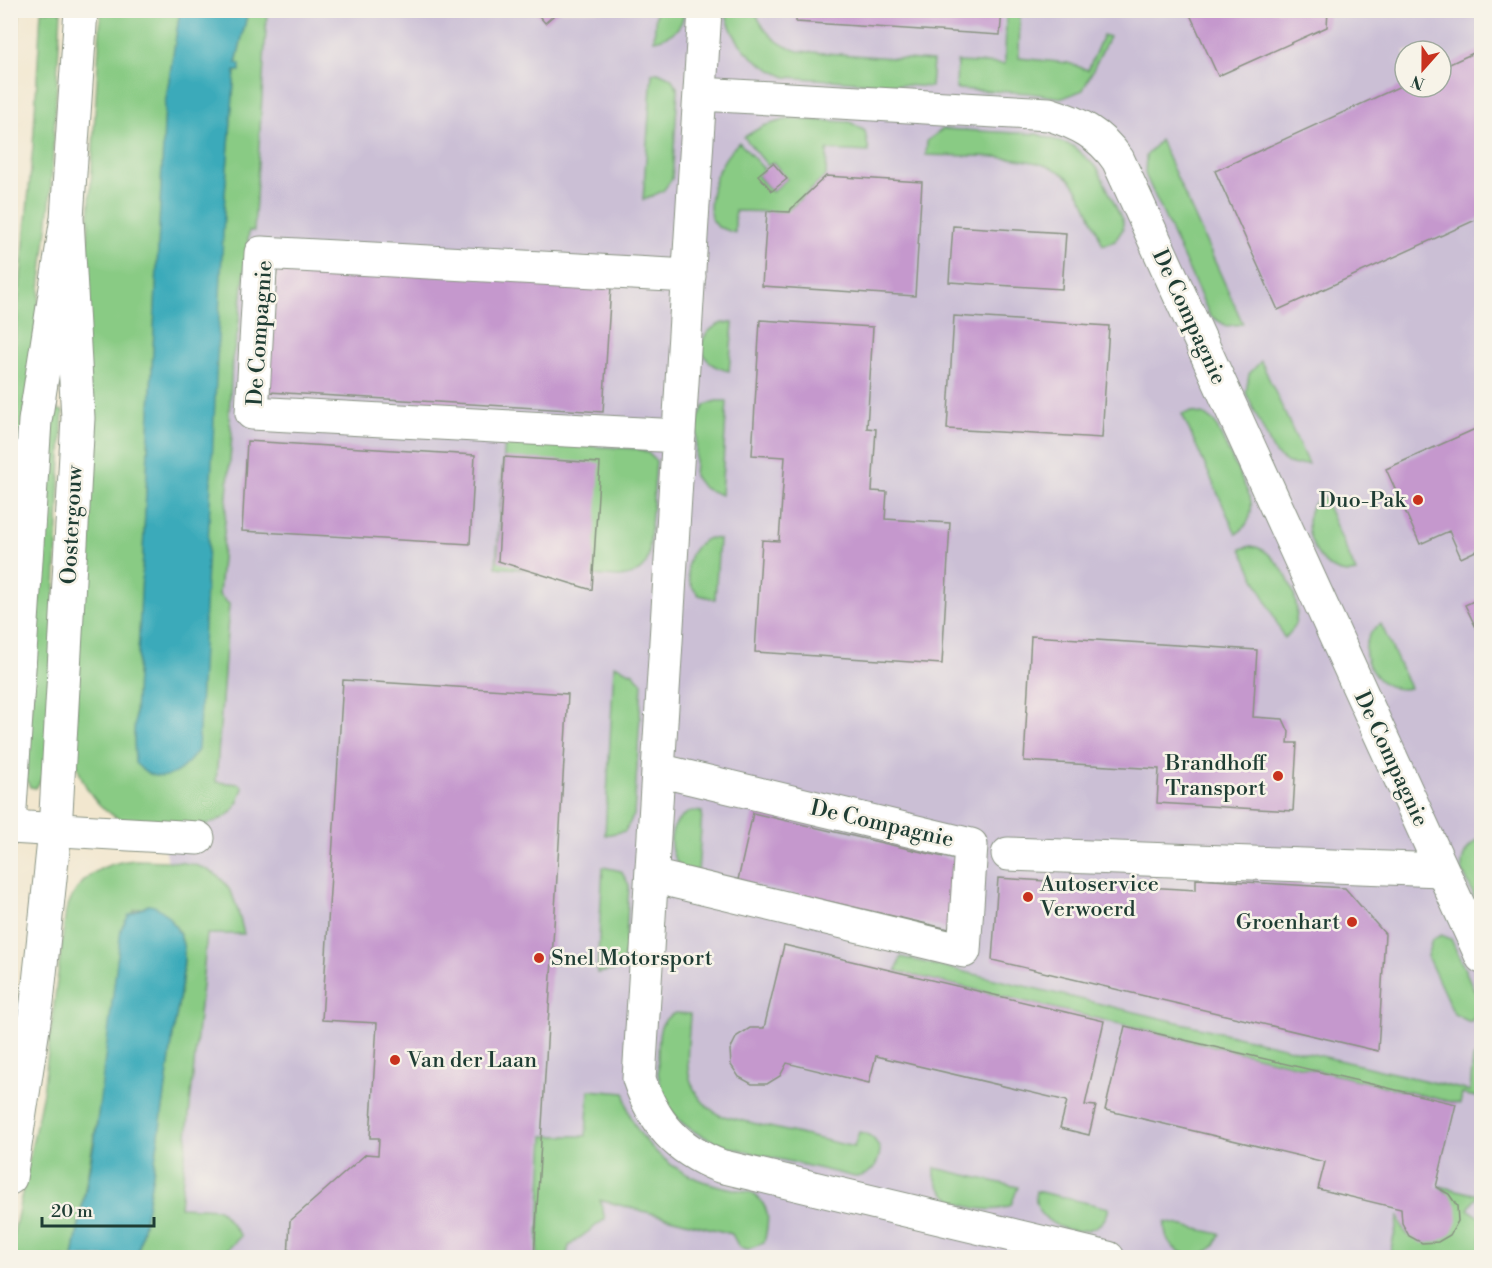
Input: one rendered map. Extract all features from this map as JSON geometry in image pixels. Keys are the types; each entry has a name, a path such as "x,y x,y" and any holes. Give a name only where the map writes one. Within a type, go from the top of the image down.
{"street":[{"name":"Oostergouw","path":"10,808 35,421 67,218 81,10"},
{"path":"705,10 639,1079 649,1107 669,1134 704,1160 720,1166 1108,1257"},
{"name":"De Compagnie","path":"700,94 1049,114 1070,121 1107,144 1118,160 1482,957"},
{"name":"Oostergouw","path":"10,1178 37,1002 55,831 78,418 67,218"},
{"name":"De Compagnie","path":"679,436 252,413 261,254 689,276"},
{"name":"De Compagnie","path":"652,876 964,951 970,845 658,770"},
{"path":"10,827 198,838"},
{"path":"1008,854 1442,870"}],"shaded area":[{"path":"248,11 1481,11 1481,1257 176,1257 207,934 244,933 229,887 212,872 193,864 168,861 157,826 198,750 225,194"}],"green space":[{"path":"656,10 684,11 681,23 675,31 666,37 654,40"},
{"path":"10,11 19,11 11,146"},
{"path":"41,11 61,11 50,203 21,454 11,500 11,384 33,146"},
{"path":"101,11 180,11 165,105 134,737 135,763 225,194 235,70 239,71 236,64 248,11 267,11 254,231 249,231 238,331 232,359 229,417 232,434 219,595 229,604 216,782 240,784 243,788 230,813 220,820 190,827 156,827 140,824 125,821 106,811 83,781 75,755 88,234"},
{"path":"725,11 755,11 762,25 772,37 798,51 933,61 931,87 786,77 764,66 746,52 733,34"},
{"path":"1006,11 1020,11 1019,58 1068,63 1088,70 1103,35 1109,37 1083,90 1063,98 1029,93 956,89 957,62 1005,64"},
{"path":"658,72 671,78 678,89 672,179 663,191 643,200 652,73"},
{"path":"789,119 850,122 865,131 869,152 827,150 826,176 786,212 735,211 735,233 718,227 711,218 713,187 720,167 739,142 764,169 758,176 772,192 787,179 773,162 768,166 744,137 763,126"},
{"path":"943,129 1037,134 1073,146 1098,169 1123,222 1123,229 1115,241 1103,245 1086,205 1072,182 1060,172 1044,165 1025,160 983,156 926,155 927,141"},
{"path":"1160,140 1243,324 1227,326 1210,316 1145,174 1146,156"},
{"path":"722,323 733,323 729,371 710,363 702,350 702,342 706,335"},
{"path":"1261,361 1308,464 1291,465 1275,454 1246,393 1249,374"},
{"path":"716,401 727,401 721,495 703,488 694,476 698,419 705,405"},
{"path":"52,408 63,411 47,771 36,788 30,787 26,779"},
{"path":"1192,412 1205,415 1215,423 1250,497 1249,518 1236,534 1182,414"},
{"path":"505,441 638,449 648,453 656,461 649,553 643,568 630,575 618,577 496,567"},
{"path":"1323,496 1356,572 1342,572 1330,567 1312,544 1309,516 1313,505"},
{"path":"709,538 719,539 715,599 699,595 689,580 688,572 688,564 695,548"},
{"path":"1251,546 1262,550 1273,559 1291,586 1296,601 1297,616 1293,629 1284,638 1241,549"},
{"path":"1381,624 1410,688 1397,688 1385,684 1369,666 1366,643 1371,633"},
{"path":"614,665 633,673 642,683 634,815 625,831 605,835"},
{"path":"692,811 702,812 698,872 682,868 676,861 671,845 671,836 678,821"},
{"path":"1481,838 1481,912 1462,869 1467,850"},
{"path":"134,860 173,861 199,866 221,879 229,889 238,911 244,934 207,934 180,1207 219,1209 241,1236 222,1255 176,1252 176,1257 137,1257 157,1146 184,963 183,943 175,925 161,912 153,908 144,908 134,910 73,1257 11,1258 11,1246 43,1092 66,910 77,889 92,874 111,865"},
{"path":"603,867 621,871 629,885 625,956 615,970 597,973"},
{"path":"1441,935 1451,939 1479,1001 1479,1013 1470,1022 1454,1014 1427,956 1432,940"},
{"path":"901,957 1470,1091 1473,1058 1481,1050 1481,1098 1462,1094 1460,1104 896,971"},
{"path":"675,1013 690,1014 688,1070 691,1083 706,1105 719,1115 854,1147 859,1132 866,1134 877,1143 880,1150 873,1169 855,1177 727,1146 691,1129 676,1117 666,1101 659,1082 660,1031 664,1021"},
{"path":"589,1090 625,1093 628,1107 640,1133 660,1156 684,1173 717,1185 752,1193 758,1198 766,1209 768,1221 764,1243 748,1249 739,1247 732,1234 600,1200 605,1219 569,1246 566,1257 537,1257 544,1136 586,1136"},
{"path":"935,1168 1018,1187 1011,1205 1000,1209 975,1208 951,1198 942,1190 936,1180"},
{"path":"1439,1186 1478,1195 1468,1209 1481,1218 1481,1257 1389,1257 1399,1215 1404,1231 1415,1238 1428,1240 1441,1235 1451,1227 1456,1215 1453,1201"},
{"path":"1036,1191 1109,1208 1103,1221 1093,1228 1081,1231 1067,1229 1054,1224 1043,1215 1037,1204"},
{"path":"1165,1222 1220,1234 1215,1245 1207,1252 1188,1255 1178,1251 1171,1244 1166,1235"}],"water":[{"path":"180,11 248,11 236,63 240,64 240,71 235,71 225,194 198,750 184,767 169,776 161,777 144,771 135,763 134,737 165,105"},
{"path":"148,905 161,910 177,929 183,945 184,962 157,1146 137,1257 73,1257 95,1139 121,929 129,915"}],"building":[{"path":"534,10 560,10 545,23"},
{"path":"796,10 1002,10 1000,35 796,22"},
{"path":"1188,10 1328,10 1327,27 1218,76"},
{"path":"1482,49 1482,217 1278,310 1215,171 1393,89 1393,99 1453,99 1453,62"},
{"path":"773,163 787,179 772,191 758,175"},
{"path":"826,176 922,182 915,296 762,286 767,211 790,212"},
{"path":"953,226 1066,233 1062,289 949,282"},
{"path":"277,266 611,286 603,412 269,392"},
{"path":"954,316 1109,326 1102,438 947,429"},
{"path":"760,320 873,327 867,428 876,429 872,491 887,492 885,519 950,523 942,664 755,652 762,540 779,541 785,457 752,455"},
{"path":"1482,426 1482,548 1461,558 1449,531 1420,544 1386,469"},
{"path":"247,441 475,455 470,544 242,531"},
{"path":"504,457 600,463 592,590 498,561"},
{"path":"1482,597 1482,640 1465,605"},
{"path":"1031,636 1257,650 1253,717 1283,719 1289,732 1288,743 1297,743 1293,811 1157,803 1159,769 1024,761"},
{"path":"343,680 568,694 534,1258 288,1258 290,1221 366,1154 378,1155 379,1138 370,1138 377,1023 322,1020"},
{"path":"753,813 965,862 949,929 738,880"},
{"path":"998,878 1196,890 1196,879 1345,888 1385,934 1378,1051 992,960"},
{"path":"784,945 1104,1021 1085,1105 1096,1106 1089,1135 1060,1128 1067,1101 876,1056 869,1083 787,1063 780,1076 767,1084 752,1084 739,1077 731,1065 730,1050 737,1036 750,1028 764,1028"},
{"path":"1125,1026 1456,1104 1436,1187 1449,1194 1457,1206 1458,1221 1450,1235 1438,1242 1422,1243 1409,1236 1402,1223 1401,1209 1318,1189 1325,1162 1105,1110"}],"place":[{"name":"Duo-Pak","path":"1418,500"},
{"name":"Brandhoff Transport","path":"1278,776"},
{"name":"Autoservice Verwoerd","path":"1028,897"},
{"name":"Groenhart","path":"1352,922"},
{"name":"Snel Motorsport","path":"539,958"},
{"name":"Van der Laan","path":"395,1060"}]}
